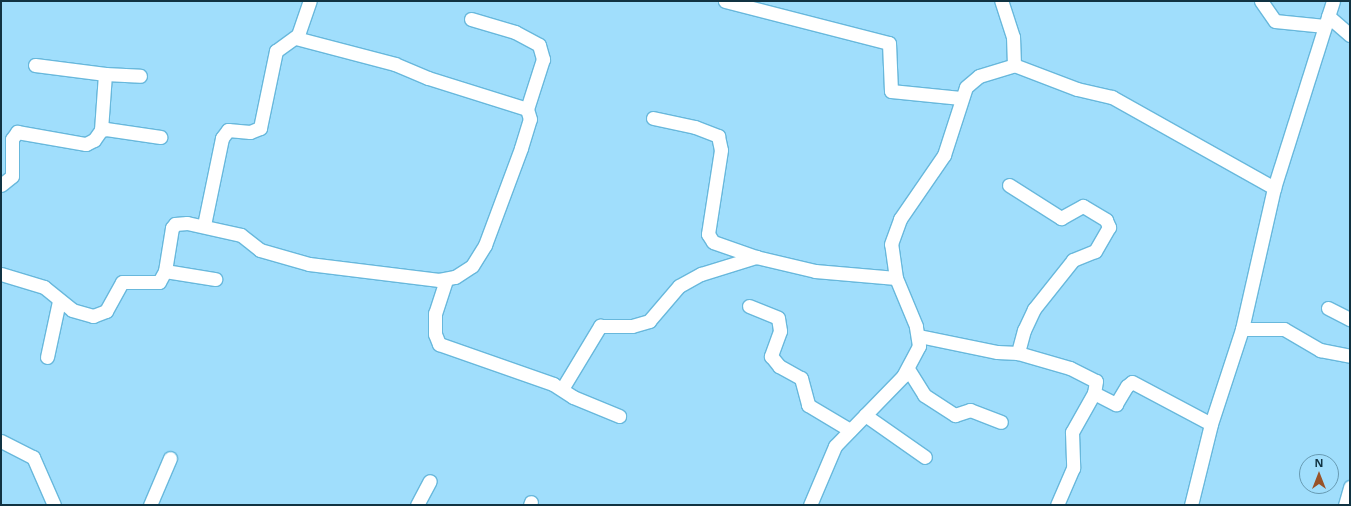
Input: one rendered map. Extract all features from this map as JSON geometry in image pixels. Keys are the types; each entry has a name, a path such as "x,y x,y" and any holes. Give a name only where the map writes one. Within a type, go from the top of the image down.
{"street":[{"path":"204,226 222,138 228,130 250,132 260,128 276,51 296,38 310,1"},
{"path":"725,1 889,43 891,91 961,98"},
{"path":"1001,1 1013,37 1014,65"},
{"path":"1261,1 1275,21 1327,21 1350,35"},
{"path":"1191,505 1211,424 1242,329 1274,188 1333,1"},
{"path":"1,274 44,287 59,301 72,310 93,316 106,310 122,282 159,282 164,271 170,237 176,224 204,226 241,235 260,250 309,264 446,280 463,273 480,254 521,148 530,119 527,109 543,59 539,45 515,32 471,19"},
{"path":"296,38 395,64 428,78 527,109"},
{"path":"34,65 105,74 140,76"},
{"path":"810,505 831,452 908,369 919,346 919,336 896,278 891,255 894,230 944,155 961,98 970,82 979,76 1014,65 1082,90 1112,97 1274,188"},
{"path":"1,185 12,176 12,139 17,132 86,144 94,140 101,130 105,74"},
{"path":"653,118 695,127 718,136 721,150 708,234 713,242 756,257 815,271 896,278"},
{"path":"101,130 160,137"},
{"path":"1009,185 1061,218 1083,206 1106,220 1109,227 1095,251 1073,260 1034,309 1018,353"},
{"path":"562,389 600,326 632,326 649,322 689,279 756,257"},
{"path":"164,271 215,280"},
{"path":"446,280 435,313 435,334 439,344 562,389 619,416"},
{"path":"47,356 59,301"},
{"path":"749,306 778,318 780,331 772,356 779,366 801,378 808,405 850,430"},
{"path":"1328,308 1350,320"},
{"path":"1242,329 1284,329 1320,350 1350,356"},
{"path":"919,336 996,352 1018,353 1070,368 1094,379 1097,383 1094,393 1072,432 1073,468 1057,505"},
{"path":"908,369 924,395 955,415 970,410 1001,422"},
{"path":"1094,393 1116,404 1127,386 1132,382 1211,424"},
{"path":"865,415 925,457"},
{"path":"1,440 33,457 54,505"},
{"path":"150,505 170,458"},
{"path":"417,505 430,481"},
{"path":"1345,505 1350,487"}]}
